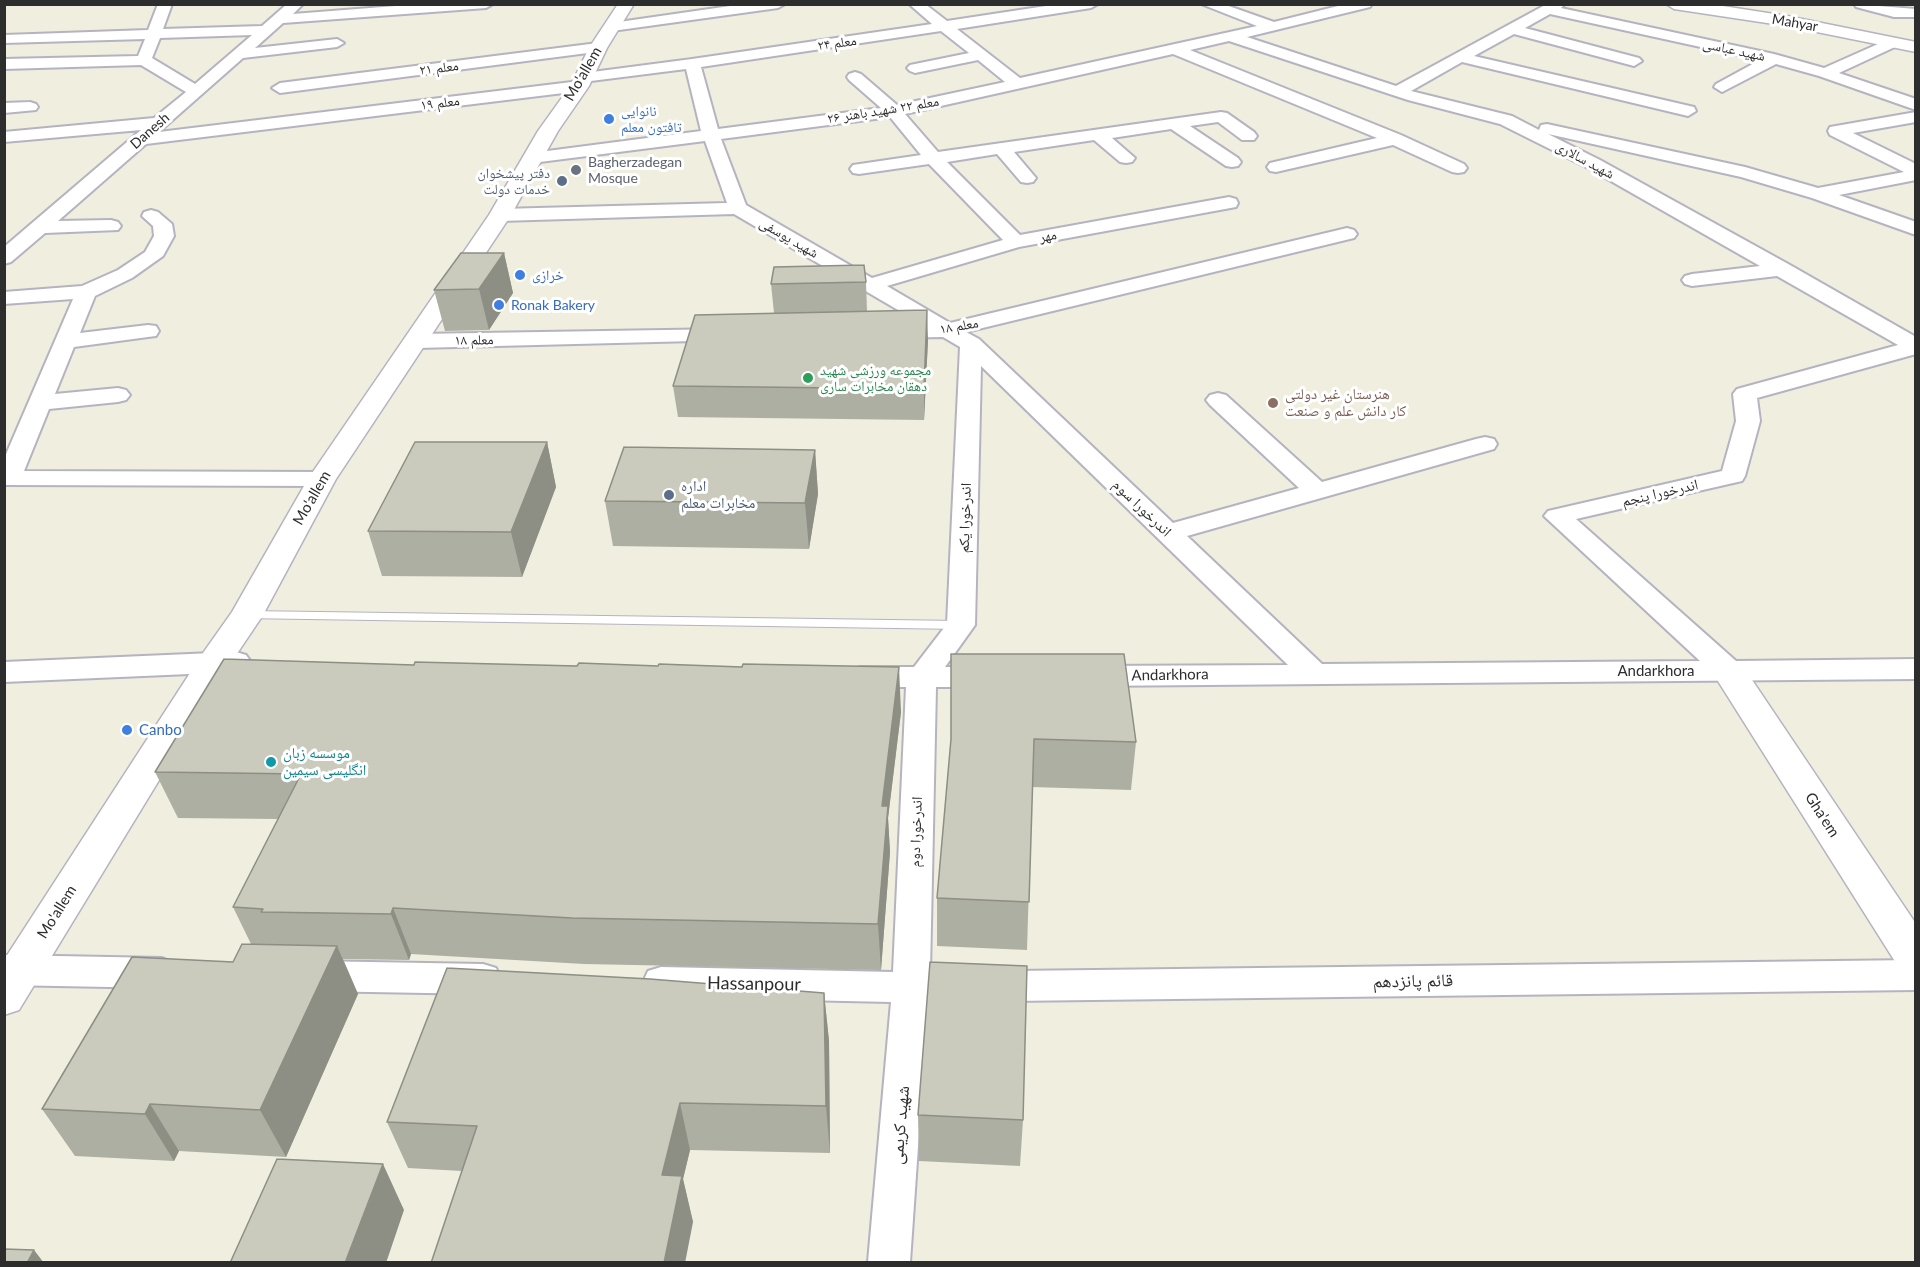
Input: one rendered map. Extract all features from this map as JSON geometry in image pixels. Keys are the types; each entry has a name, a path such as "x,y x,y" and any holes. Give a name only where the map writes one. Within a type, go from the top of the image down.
{"main road":[{"name":"Mahyar","path":"1674,4 1787,21 1916,47"},
{"name":"Mo'allem","path":"10,979 247,615 322,479 500,215 548,130 581,81 612,26"},
{"name":"Gha'em","path":"1728,670 1916,959"}],"street":[{"path":"144,60 165,4"},
{"name":"Danesh","path":"4,258 296,4"},
{"path":"4,39 154,34 273,24 346,14 486,4"},
{"name":"معلم ۲۱","path":"280,88 612,26 778,4"},
{"path":"916,4 1018,84"},
{"name":"معلم ۲۴","path":"581,81 1091,4"},
{"path":"1208,4 1272,27"},
{"path":"1861,4 1894,13 1916,13"},
{"name":"معلم ۲۲ شهید باهنر ۲۶","path":"532,158 894,111 1229,37 1359,5"},
{"path":"1398,91 1553,7"},
{"name":"شهید عباسی","path":"1553,7 1774,59 1825,73 1916,105"},
{"path":"239,54 336,47 346,14"},
{"path":"1512,29 1634,61"},
{"name":"شهید سالاری","path":"1229,37 1398,91 1506,120 1594,164 1916,346"},
{"path":"1825,73 1892,43"},
{"path":"1174,49 1395,138 1458,168"},
{"path":"915,68 980,55"},
{"path":"1460,57 1688,111"},
{"path":"1722,87 1774,59"},
{"path":"4,64 144,60 196,92"},
{"path":"500,215 738,208 711,135 692,64"},
{"path":"855,77 894,111 933,158 1016,242"},
{"name":"معلم ۱۹","path":"141,139 299,121 581,81"},
{"path":"4,108 30,107"},
{"path":"859,169 1221,117 1248,136"},
{"path":"1916,117 1836,131 1916,173"},
{"path":"1506,120 1744,172 1819,194 1913,226"},
{"path":"4,137 160,123"},
{"path":"1175,124 1232,162"},
{"path":"1098,135 1126,158"},
{"path":"1276,167 1395,138"},
{"path":"1001,148 1027,178"},
{"path":"1819,194 1916,173"},
{"name":"مهر","path":"870,285 1016,242 1229,204"},
{"name":"شهید یوسفی","path":"738,208 971,344"},
{"path":"4,298 86,292 126,274 153,256 164,236 162,224 151,216"},
{"path":"40,227 111,226"},
{"name":"معلم ۱۸","path":"865,332 948,330 1347,234"},
{"path":"4,240 25,240"},
{"path":"1692,280 1783,269"},
{"path":"86,292 7,478 322,479"},
{"path":"66,340 148,331"},
{"name":"معلم ۱۸","path":"417,341 747,334"},
{"name":"اندرخورا سوم","path":"971,344 1314,673"},
{"name":"اندرخورا یکم","path":"961,625 971,344"},
{"name":"اندرخورا پنجم","path":"1728,670 1557,516 1733,476 1748,421 1745,394 1916,346"},
{"path":"39,403 118,395"},
{"path":"1218,400 1317,491"},
{"path":"1168,533 1485,444"},
{"path":"921,678 961,625"},
{"path":"4,672 215,661 263,662"},
{"name":"Andarkhora","path":"1064,676 1916,669"},
{"path":"837,676 1016,677"},
{"name":"اندرخورا دوم","path":"911,987 921,678"},
{"path":"10,979 198,974"},
{"path":"281,975 519,980"},
{"name":"قائم پانزدهم","path":"911,987 1916,975"},
{"name":"Hassanpour","path":"626,982 911,987"},
{"name":"شهید کریمی","path":"889,1263 911,987"}],"lane":[{"path":"247,615 961,625"}],"building":[{"path":"461,253 504,253 479,289 434,290"},
{"path":"864,265 866,282 771,284 774,267"},
{"name":"مجموعه ورزشی شهید دهقان مخابرات ساری","path":"927,310 924,389 673,386 695,315"},
{"path":"415,442 547,442 511,532 368,531"},
{"path":"624,447 815,450 805,503 605,501"},
{"path":"951,654 1124,654 1136,742 1034,739 1029,902 937,898 951,739"},
{"path":"224,659 414,665 415,662 577,666 579,663 658,666 659,664 742,667 743,664 899,667 882,806 888,806 878,924 572,918 393,908 391,914 261,912 263,909 233,907 301,774 155,772"},
{"path":"242,944 337,946 260,1110 150,1104 145,1114 42,1109 132,957 233,962"},
{"path":"930,962 1027,966 1023,1120 918,1115"},
{"path":"447,968 650,979 824,993 826,1106 680,1103 662,1175 682,1176 664,1263 431,1263 477,1126 387,1122"},
{"path":"277,1159 383,1164 345,1263 230,1263"},
{"path":"4,1249 34,1250 27,1263 4,1263"}],"place":[{"name":"نانوایی تافتون معلم","path":"609,119"},
{"name":"Bagherzadegan Mosque","path":"576,170"},
{"name":"دفتر پیشخوان خدمات دولت","path":"562,181"},
{"name":"خرازی","path":"520,275"},
{"name":"Ronak Bakery","path":"499,305"},
{"name":"مجموعه ورزشی شهید دهقان مخابرات ساری","path":"808,378"},
{"name":"هنرستان غیر دولتی کار دانش علم و صنعت","path":"1273,403"},
{"name":"اداره مخابرات معلم","path":"669,495"},
{"name":"Canbo","path":"127,730"},
{"name":"موسسه زبان انگلیسی سیمین","path":"271,762"}]}
